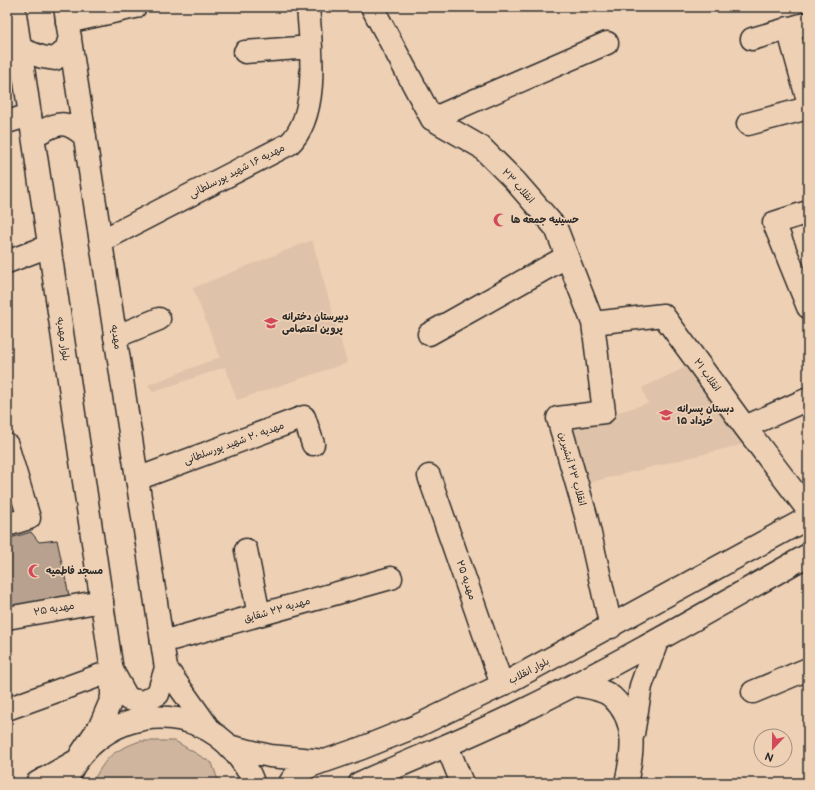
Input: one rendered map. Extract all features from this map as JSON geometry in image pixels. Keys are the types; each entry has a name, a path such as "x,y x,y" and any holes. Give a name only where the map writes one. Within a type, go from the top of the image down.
{"street":[{"path":"20,49 42,57 55,59 66,50 67,22 135,7"},
{"name":"مهدیه ۱۶ شهید پورسلطانی","path":"101,241 289,144 296,138 304,123 309,100 311,47 308,7"},
{"path":"372,7 432,119 607,43"},
{"name":"بلوار مهدیه","path":"12,16 20,49 112,671"},
{"name":"مهدیه","path":"67,22 166,668"},
{"path":"752,39 798,25 808,100"},
{"path":"246,52 311,47"},
{"path":"31,125 80,106"},
{"path":"748,124 808,108"},
{"name":"انقلاب ۲۳","path":"432,119 481,147 515,181 556,228 566,257 593,323"},
{"path":"7,122 31,125 72,125 85,136"},
{"path":"808,212 774,223 808,307"},
{"path":"7,262 49,246"},
{"path":"429,334 566,257"},
{"name":"انقلاب ۲۱","path":"593,323 663,315 808,510"},
{"path":"116,337 159,318"},
{"name":"انقلاب ۲۳ آبشیرین","path":"593,323 604,412 558,418 586,516 611,627"},
{"path":"745,427 808,399"},
{"name":"مهدیه ۲۰ شهید پورسلطانی","path":"137,479 304,417 313,444"},
{"path":"7,445 29,518 7,525"},
{"name":"مهدیه ۲۵","path":"429,476 502,685"},
{"name":"بلوار انقلاب","path":"232,747 270,756 325,761 362,748 417,726 502,685 611,627 808,518"},
{"path":"246,550 258,615"},
{"path":"360,783 447,746 575,685 657,641 808,555"},
{"name":"مهدیه ۲۲ شقایق","path":"162,642 391,578"},
{"name":"مهدیه ۲۵","path":"7,618 102,600"},
{"path":"626,783 633,754 633,739 641,686 657,641"},
{"path":"112,671 128,699 143,702 158,694 166,668"},
{"path":"166,668 210,730 232,747 251,774 253,783"},
{"path":"753,692 808,669"},
{"path":"7,709 112,671"},
{"path":"66,783 79,758 101,724 112,698 112,671"},
{"path":"575,685 594,688 612,696 626,715 633,739"},
{"path":"37,783 79,758 102,735 127,722 155,717 183,720 210,730"},
{"path":"447,746 462,783"},
{"path":"290,783 295,775 302,769 325,761"}],"shaded area":[{"name":"دبیرستان دخترانه پروین اعتصامی","path":"312,240 347,363 237,400 225,367 153,392 148,385 220,357 193,288"},
{"name":"دبستان پسرانه ۱۵ خرداد","path":"686,367 744,444 587,483 571,427 648,403 642,388"},
{"path":"140,741 175,741 212,763 219,783 92,783 106,761 111,756 122,748"}],"building":[{"name":"مسجد فاطمیه","path":"31,532 39,542 57,540 70,600 7,615 7,539"}],"place":[{"name":"حسینیه جمعه ها","path":"500,220"},
{"name":"دبیرستان دخترانه پروین اعتصامی","path":"271,323"},
{"name":"دبستان پسرانه ۱۵ خرداد","path":"666,415"},
{"name":"مسجد فاطمیه","path":"35,571"}]}
